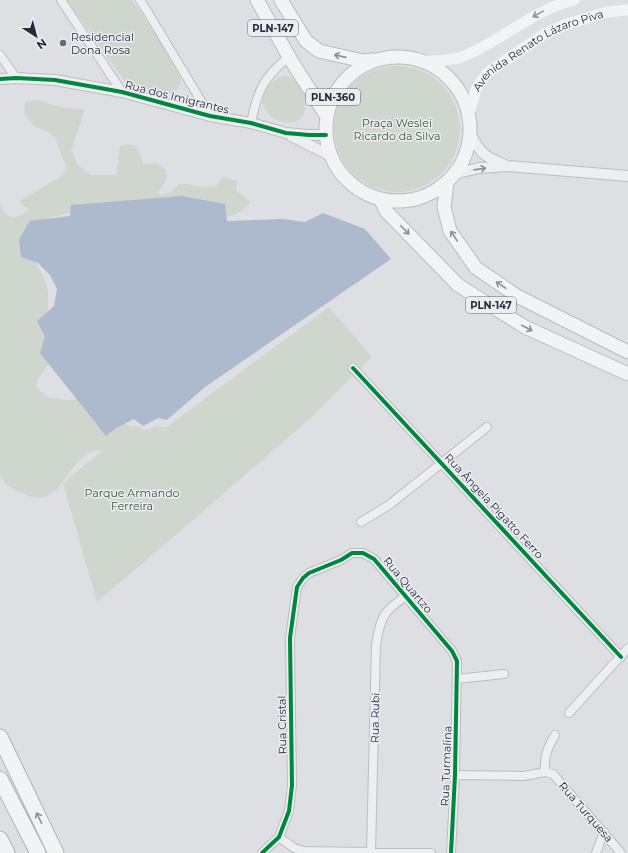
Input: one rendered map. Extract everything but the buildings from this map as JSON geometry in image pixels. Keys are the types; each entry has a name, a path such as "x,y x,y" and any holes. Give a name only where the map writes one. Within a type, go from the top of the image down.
{"highway":[{"path":"0,737 56,853"},
{"path":"0,779 38,853"},
{"path":"0,839 7,853"}],"main road":[{"name":"PLN-147","path":"257,0 289,56 326,114"},
{"name":"PLN-147","path":"281,0 306,41 318,51 363,61 377,59"},
{"name":"PLN-360","path":"425,61 440,70 453,82 463,97 469,114 470,134 465,155 451,178 434,192 419,198 406,201 382,200 359,191 346,180 334,164 329,154 325,124 326,114 336,90 354,71 377,59 401,56 425,61 450,59 463,56 494,40 544,10 574,0"},
{"name":"Avenida Renato Lázaro Piva","path":"469,114 476,89 487,73 543,35 564,25 607,12 628,10"},
{"name":"PLN-147","path":"451,178 444,207 450,231 476,268 517,296 628,352"},
{"name":"PLN-147","path":"382,200 386,211 458,285 525,327 628,374"},
{"path":"580,352 588,345 592,334"},
{"path":"594,358 598,346 604,340"}],"street":[{"path":"61,0 122,92"},
{"path":"141,0 210,116"},
{"path":"0,55 16,78"},
{"path":"251,123 262,85 271,72 289,56"},
{"name":"Rua dos Imigrantes","path":"0,79 16,78 55,80 122,92 210,116 251,123 286,133 329,154"},
{"name":"Rua dos Imigrantes","path":"286,133 326,135"},
{"path":"470,134 478,148 487,158 507,166"},
{"path":"451,178 479,168 507,166 628,176"},
{"name":"Rua Ângela Pigatto Ferro","path":"353,368 620,657"},
{"path":"361,522 389,505 441,462 487,427"},
{"name":"Rua Quartzo","path":"297,587 303,578 309,573 341,560 352,553 363,552 374,559 452,651 457,661 457,679"},
{"name":"Rua Cristal","path":"262,853 279,836 289,811 292,785 290,638 297,587"},
{"name":"Rua Rubi","path":"371,851 376,645 378,629 384,615 391,606 406,596"},
{"path":"569,713 628,648"},
{"path":"457,679 504,674"},
{"name":"Rua Turmalina","path":"451,853 455,775 457,679"},
{"path":"455,775 524,776 545,772 544,759 554,735"},
{"name":"Rua Turquesa","path":"545,772 553,774 621,853"},
{"path":"596,853 604,832"},
{"path":"279,836 294,848 304,851 431,853"}],"green space":[{"path":"67,0 132,0 155,33 179,73 181,80 179,87 175,92 168,95 131,88 128,86"},
{"name":"Praça Weslei Ricardo da Silva","path":"403,66 427,73 442,84 453,99 459,117 459,141 453,159 442,174 427,185 409,191 391,192 367,185 352,174 341,159 335,141 334,123 341,99 352,84 367,73 385,67"},
{"path":"286,75 294,80 300,87 305,99 305,110 303,115 296,121 291,122 284,122 273,118 266,111 262,102 267,88 272,82"},
{"name":"Parque Armando Ferreira","path":"39,100 55,106 85,110 71,150 78,165 90,175 116,175 120,146 128,144 135,146 139,152 143,164 157,163 166,171 166,180 158,193 161,195 169,193 177,187 178,184 202,187 216,186 223,177 238,181 236,190 250,202 240,212 227,217 93,206 40,221 27,240 45,280 48,291 49,363 38,380 36,386 49,398 69,400 82,399 117,420 132,427 135,425 145,430 158,425 165,428 329,307 372,357 312,417 97,602 63,483 103,450 92,452 83,457 56,490 39,498 20,493 5,483 0,476 0,206 10,217 16,217 30,210 22,205 20,202 21,200 60,177 65,171 65,163 56,138 48,132 34,126 25,115 24,105 26,101"}],"water":[{"path":"182,196 225,204 227,221 282,219 305,222 323,213 365,229 391,259 205,387 167,420 158,418 143,426 134,419 116,428 106,436 40,353 45,336 37,321 54,306 57,289 50,275 38,263 21,257 19,239 30,221 70,216 71,205"}],"cycle path":[{"path":"0,79 16,78 55,80 122,92 210,116 251,123 286,133 326,135"},
{"path":"353,368 621,657"},
{"path":"262,853 279,837 289,811 292,785 290,638 297,587 303,578 309,573 341,560 352,553 363,553 374,559 452,651 457,661 455,775 451,853"}],"place":[{"name":"Residencial Dona Rosa","path":"63,43"}]}
